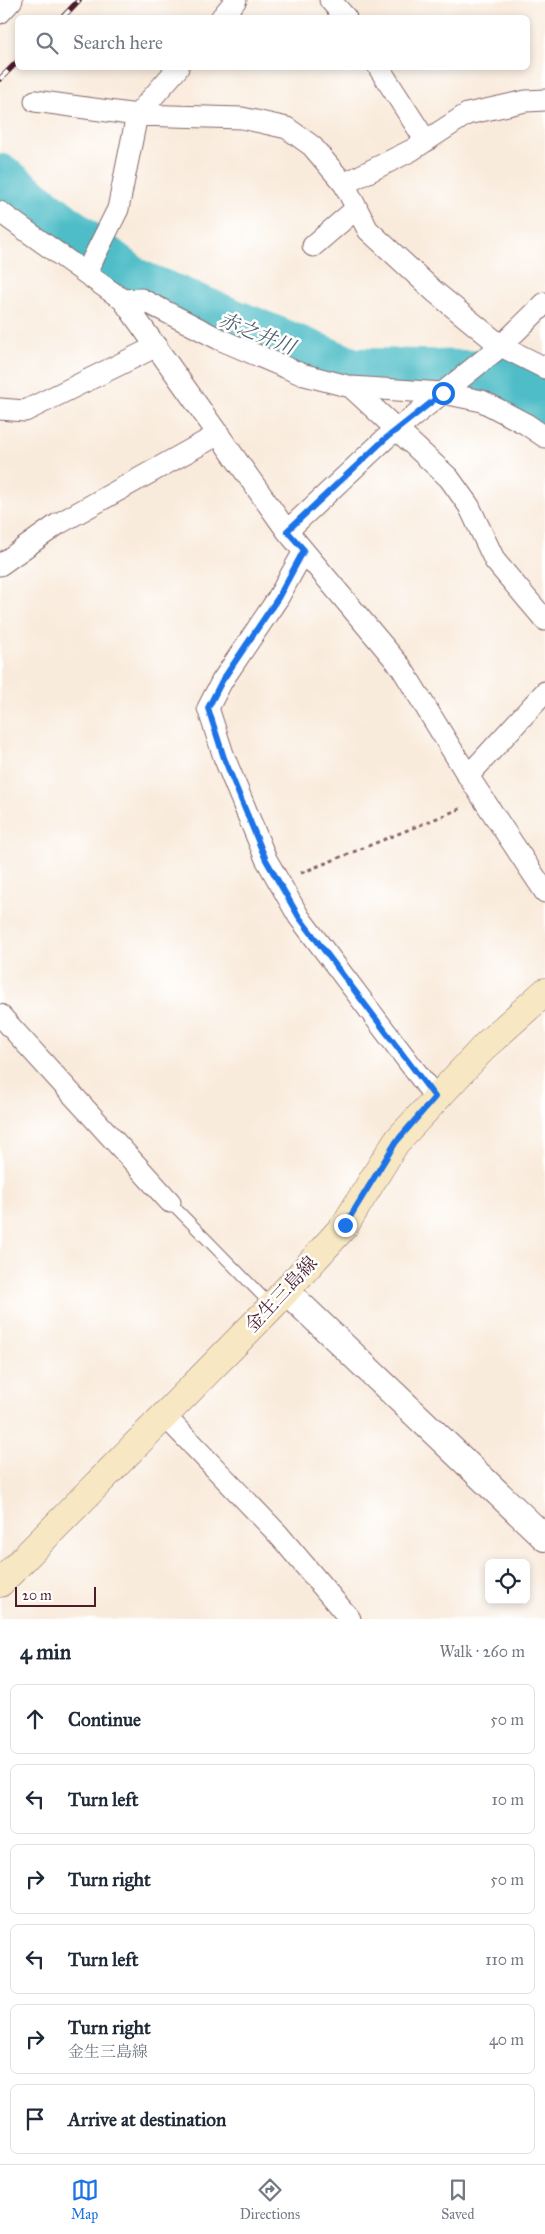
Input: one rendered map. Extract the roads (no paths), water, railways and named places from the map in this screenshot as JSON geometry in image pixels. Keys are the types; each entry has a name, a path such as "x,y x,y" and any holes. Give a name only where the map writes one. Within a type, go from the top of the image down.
{"main road":[{"name":"金生三島線","path":"0,1583 279,1298 345,1225 396,1142 435,1097 486,1044 545,992"}],"street":[{"path":"0,13 12,0"},
{"path":"224,15 236,0"},
{"path":"330,0 343,15"},
{"path":"88,267 118,209 137,116 176,70"},
{"path":"380,70 426,141"},
{"path":"344,184 412,150 467,114 526,101 545,100"},
{"path":"35,101 137,116 242,118 287,128 312,146 344,184 368,230 435,292 501,346 545,368"},
{"path":"313,246 356,208"},
{"path":"0,212 88,267 124,300 287,531 401,667 468,776 545,892"},
{"path":"124,300 142,299 219,340 292,370 351,387 447,390 482,401 526,424 545,437"},
{"path":"287,531 396,430 501,346 545,302"},
{"path":"0,409 25,411 157,346"},
{"path":"351,387 449,478 469,506 495,561 545,620"},
{"path":"0,565 58,524 219,434"},
{"path":"304,550 278,598 222,681 208,708 224,758 266,860 299,917 435,1097"},
{"path":"468,776 545,692"},
{"path":"0,1015 170,1202"},
{"path":"279,1298 545,1538"},
{"path":"164,1415 278,1534 350,1619"}],"lane":[{"path":"170,1202 279,1298"}],"waterway":[{"name":"赤之井川","path":"0,178 135,283 352,372 486,375 540,398 545,403"}],"railway":[{"path":"65,15 79,0"},
{"path":"0,79 15,64"}]}
